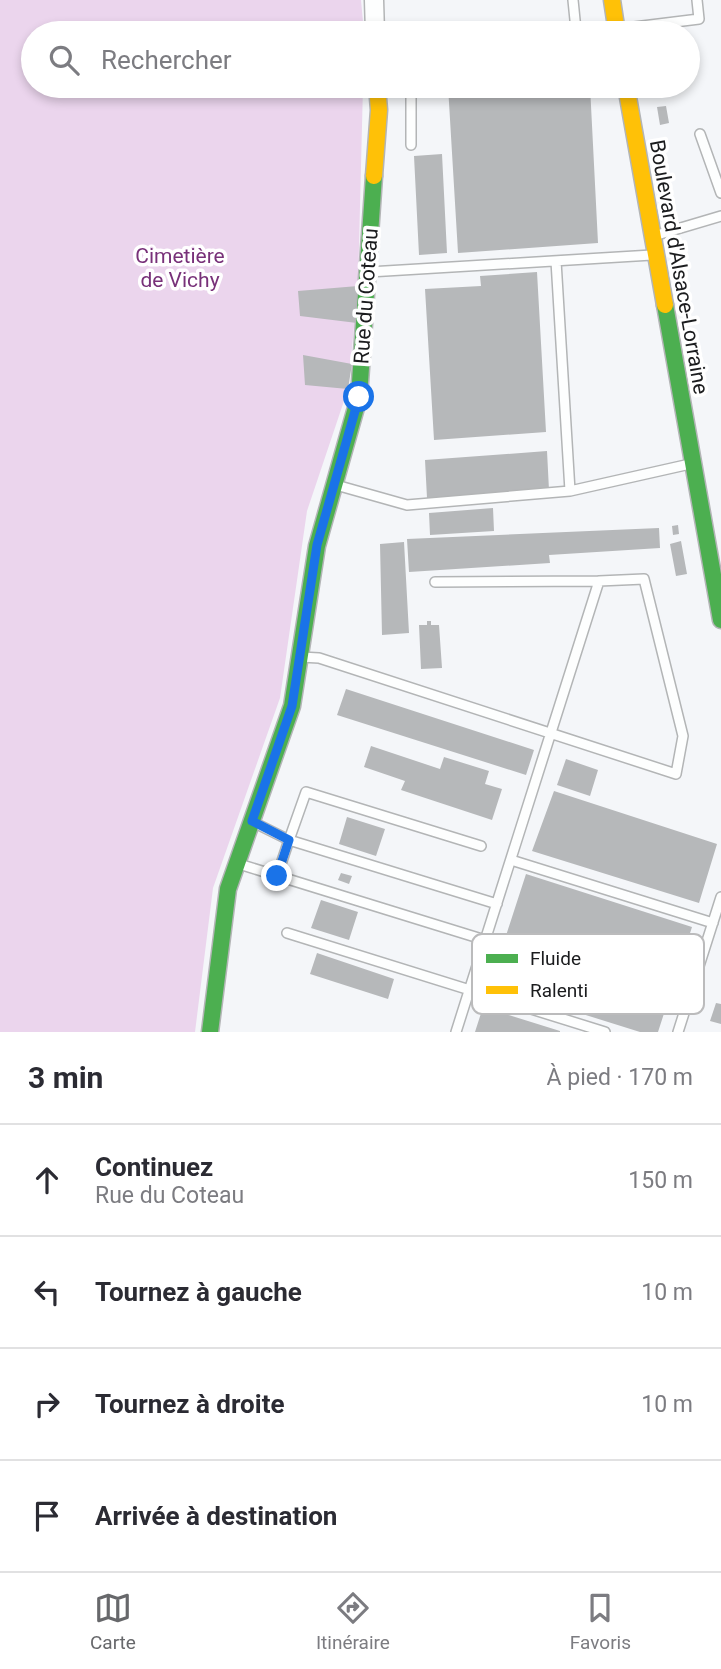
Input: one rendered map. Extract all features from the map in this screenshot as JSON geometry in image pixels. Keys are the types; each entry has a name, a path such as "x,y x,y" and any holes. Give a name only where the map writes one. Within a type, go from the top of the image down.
{"street":[{"path":"374,0 375,21"},
{"path":"612,0 615,21"},
{"name":"Rue du Coteau","path":"210,1032 228,889 292,706 317,545 359,397 378,98"},
{"name":"Boulevard d'Alsace-Lorraine","path":"628,98 721,620"}],"lane":[{"path":"573,0 575,21"},
{"path":"685,21 699,19 697,0"},
{"path":"411,98 411,145"},
{"path":"700,134 721,193"},
{"path":"652,237 721,216"},
{"path":"367,272 655,255"},
{"path":"556,261 570,491"},
{"path":"334,484 407,505 570,491 692,463"},
{"path":"299,657 319,658 676,774 683,736 644,579 435,582"},
{"path":"487,934 599,581"},
{"path":"277,876 306,792 481,846"},
{"path":"252,821 289,840 497,904"},
{"path":"511,860 713,923"},
{"path":"237,863 472,936"},
{"path":"704,951 721,897"},
{"path":"287,933 470,990"},
{"path":"456,1032 472,983"},
{"path":"547,1014 605,1032"},
{"path":"678,1032 684,1014"}],"green space":[{"name":"Cimetière de Vichy","path":"0,0 361,0 363,21 21,21 21,98 363,98 358,286 348,389 307,511 280,698 213,888 195,1032 0,1032"}],"building":[{"path":"449,98 591,98 598,243 458,253"},
{"path":"666,106 669,123 660,125 657,107"},
{"path":"442,154 447,253 419,255 414,156"},
{"path":"537,272 546,432 434,440 425,289 481,286 480,276"},
{"path":"358,286 357,323 300,316 298,291"},
{"path":"303,355 352,364 348,389 305,385"},
{"path":"547,451 549,490 427,498 425,460"},
{"path":"493,508 494,531 430,535 429,513"},
{"path":"678,525 679,534 673,535 672,526"},
{"path":"659,528 660,548 549,555 550,563 409,572 407,539"},
{"path":"681,541 687,574 676,576 670,544"},
{"path":"404,542 409,633 382,635 380,544"},
{"path":"427,621 431,621 431,625 439,625 442,668 421,669 419,625 427,625"},
{"path":"346,689 534,750 526,775 337,715"},
{"path":"371,746 440,769 444,757 489,771 485,784 502,789 492,820 401,790 405,781 364,767"},
{"path":"566,759 598,770 590,796 557,785"},
{"path":"554,791 717,844 699,903 532,851"},
{"path":"347,817 385,829 376,856 339,844"},
{"path":"341,873 352,876 349,884 338,880"},
{"path":"526,874 692,927 690,934 507,934"},
{"path":"321,900 358,912 349,940 311,928"},
{"path":"317,953 394,979 388,999 310,974"},
{"path":"716,1003 721,1004 721,1024 710,1021"},
{"path":"481,1014 505,1014 560,1031 560,1032 475,1032"},
{"path":"583,1014 664,1014 658,1032 640,1032"}],"traffic: fast":[{"path":"210,1032 228,889 292,706 317,546 359,397 374,176"},
{"path":"665,305 721,620"}],"traffic: slow":[{"path":"612,0 615,21"},
{"path":"374,176 378,98"},
{"path":"628,98 665,305"}],"route":[{"path":"277,876 289,840 252,821 292,706 317,545 359,397"}]}
